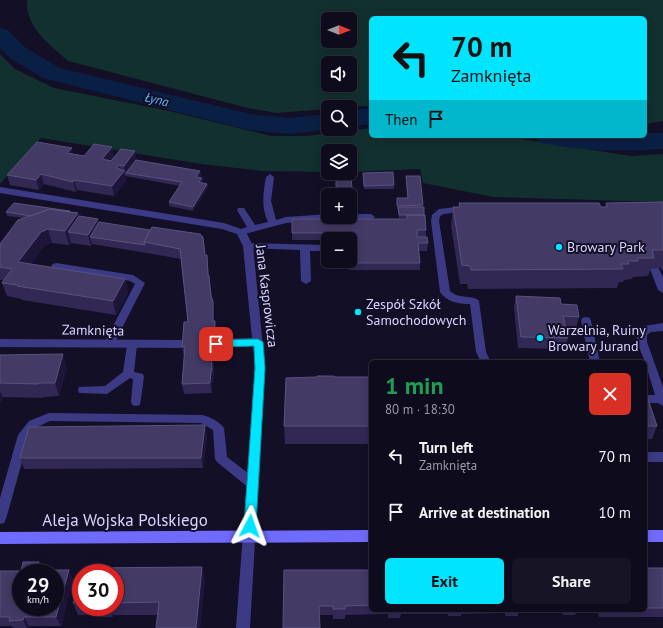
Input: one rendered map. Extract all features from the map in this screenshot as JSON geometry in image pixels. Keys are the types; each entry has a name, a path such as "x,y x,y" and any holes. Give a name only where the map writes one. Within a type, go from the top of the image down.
{"main road":[{"name":"Aleja Wojska Polskiego","path":"0,538 369,536"},
{"path":"647,536 663,536"}],"street":[{"path":"270,177 266,200 268,214 273,224"},
{"name":"Jana Kasprowicza","path":"0,190 224,226 241,232 248,246 260,368 243,628"},
{"path":"475,209 452,209 442,211 436,215 435,221 445,292 451,298 462,301 474,301 482,352 485,360"},
{"path":"241,210 252,228"},
{"path":"357,217 370,217"},
{"path":"241,232 286,220 321,218"},
{"path":"248,246 321,248"},
{"path":"305,247 306,280"},
{"path":"56,266 133,278 140,283 109,344"},
{"path":"655,269 663,290"},
{"path":"586,322 595,360"},
{"path":"646,360 642,334 652,328 663,327"},
{"path":"216,344 258,342"},
{"name":"Zamknięta","path":"0,343 132,345 185,344"},
{"path":"83,390 107,390 128,374 132,345"},
{"path":"647,399 662,400 648,370"},
{"path":"128,374 139,377 136,402"},
{"path":"0,520 24,435 33,424 49,417 203,419 218,428 221,459 253,484"},
{"path":"647,457 663,457"}],"green space":[{"path":"27,0 663,0 663,121 647,124 647,16 369,16 369,106 357,106 357,100 321,100 321,110 276,113 248,108 68,61 40,35 34,27 27,10"},
{"path":"0,54 15,69 54,88 169,111 271,136 306,136 321,134 321,136 357,136 357,130 369,128 369,138 515,138 631,156 663,154 663,202 493,197 423,183 420,169 357,172 357,144 321,144 321,172 262,171 201,164 41,138 0,184"}],"building":[{"path":"37,142 72,148 67,153 84,156 94,144 112,147 102,159 111,161 121,149 135,151 124,166 119,165 117,168 124,171 112,186 74,180 73,182 41,174 36,180 7,175"},
{"path":"136,160 200,171 196,177 202,178 199,182 207,184 193,207 169,202 182,182 126,173"},
{"path":"393,172 394,185 364,186 363,173"},
{"path":"406,176 420,176 423,205 397,206 397,198 408,198"},
{"path":"336,180 351,180 352,188 336,188"},
{"name":"Browary Park","path":"663,202 663,250 652,250 654,258 638,258 638,261 627,261 629,264 621,264 623,269 471,270 470,266 462,265 453,207 460,207 459,203 599,203 601,207 607,207 606,203"},
{"path":"14,203 70,211 50,209 31,216 6,212"},
{"path":"398,207 424,207 424,215 399,215"},
{"path":"50,209 78,213 65,231 48,229 41,232 18,262 125,279 113,301 2,283 12,269 0,267 0,244 18,220"},
{"path":"407,215 425,215 426,230 417,230 417,237 427,237 428,243 418,243 420,263 357,263 357,232 292,233 292,219 321,219 321,224 357,224 357,219 407,219"},
{"path":"79,216 98,219 88,235 68,232"},
{"path":"99,222 150,230 144,242 145,245 90,237"},
{"path":"152,227 200,234 203,237 205,255 207,255 211,296 213,301 213,321 215,321 214,345 211,345 212,370 210,383 182,384 185,346 182,347 184,322 188,322 180,249 144,242"},
{"name":"Warzelnia, Ruiny Browary Jurand","path":"516,296 560,298 561,304 577,305 579,317 563,316 568,338 521,337"},
{"path":"63,354 55,383 0,383 0,355"},
{"path":"369,377 369,426 284,426 286,378"},
{"path":"647,396 657,426 647,426"},
{"path":"205,425 201,458 20,458 29,427"},
{"path":"23,562 39,562 38,564 23,564"},
{"path":"202,567 196,628 156,628 159,602 124,603 124,568"},
{"path":"647,568 663,568 663,608 647,608"},
{"path":"64,570 69,570 64,588"},
{"path":"284,570 369,570 369,605 345,606 345,609 333,609 333,606 319,606 320,628 283,628"},
{"path":"0,571 12,571 12,616 56,617 24,617 23,620 9,621 10,617 0,617"}],"waterway":[{"name":"Łyna","path":"0,35 18,53 52,73 249,122 289,126 321,123"},
{"name":"Łyna","path":"357,118 369,116"},
{"name":"Łyna","path":"564,138 603,143 663,141"}],"place":[{"name":"Browary Park","path":"559,247"},
{"name":"Zespół Szkół Samochodowych","path":"358,312"},
{"name":"Warzelnia, Ruiny Browary Jurand","path":"540,338"}],"route":[{"path":"216,344 258,342 260,368 250,526"}]}
